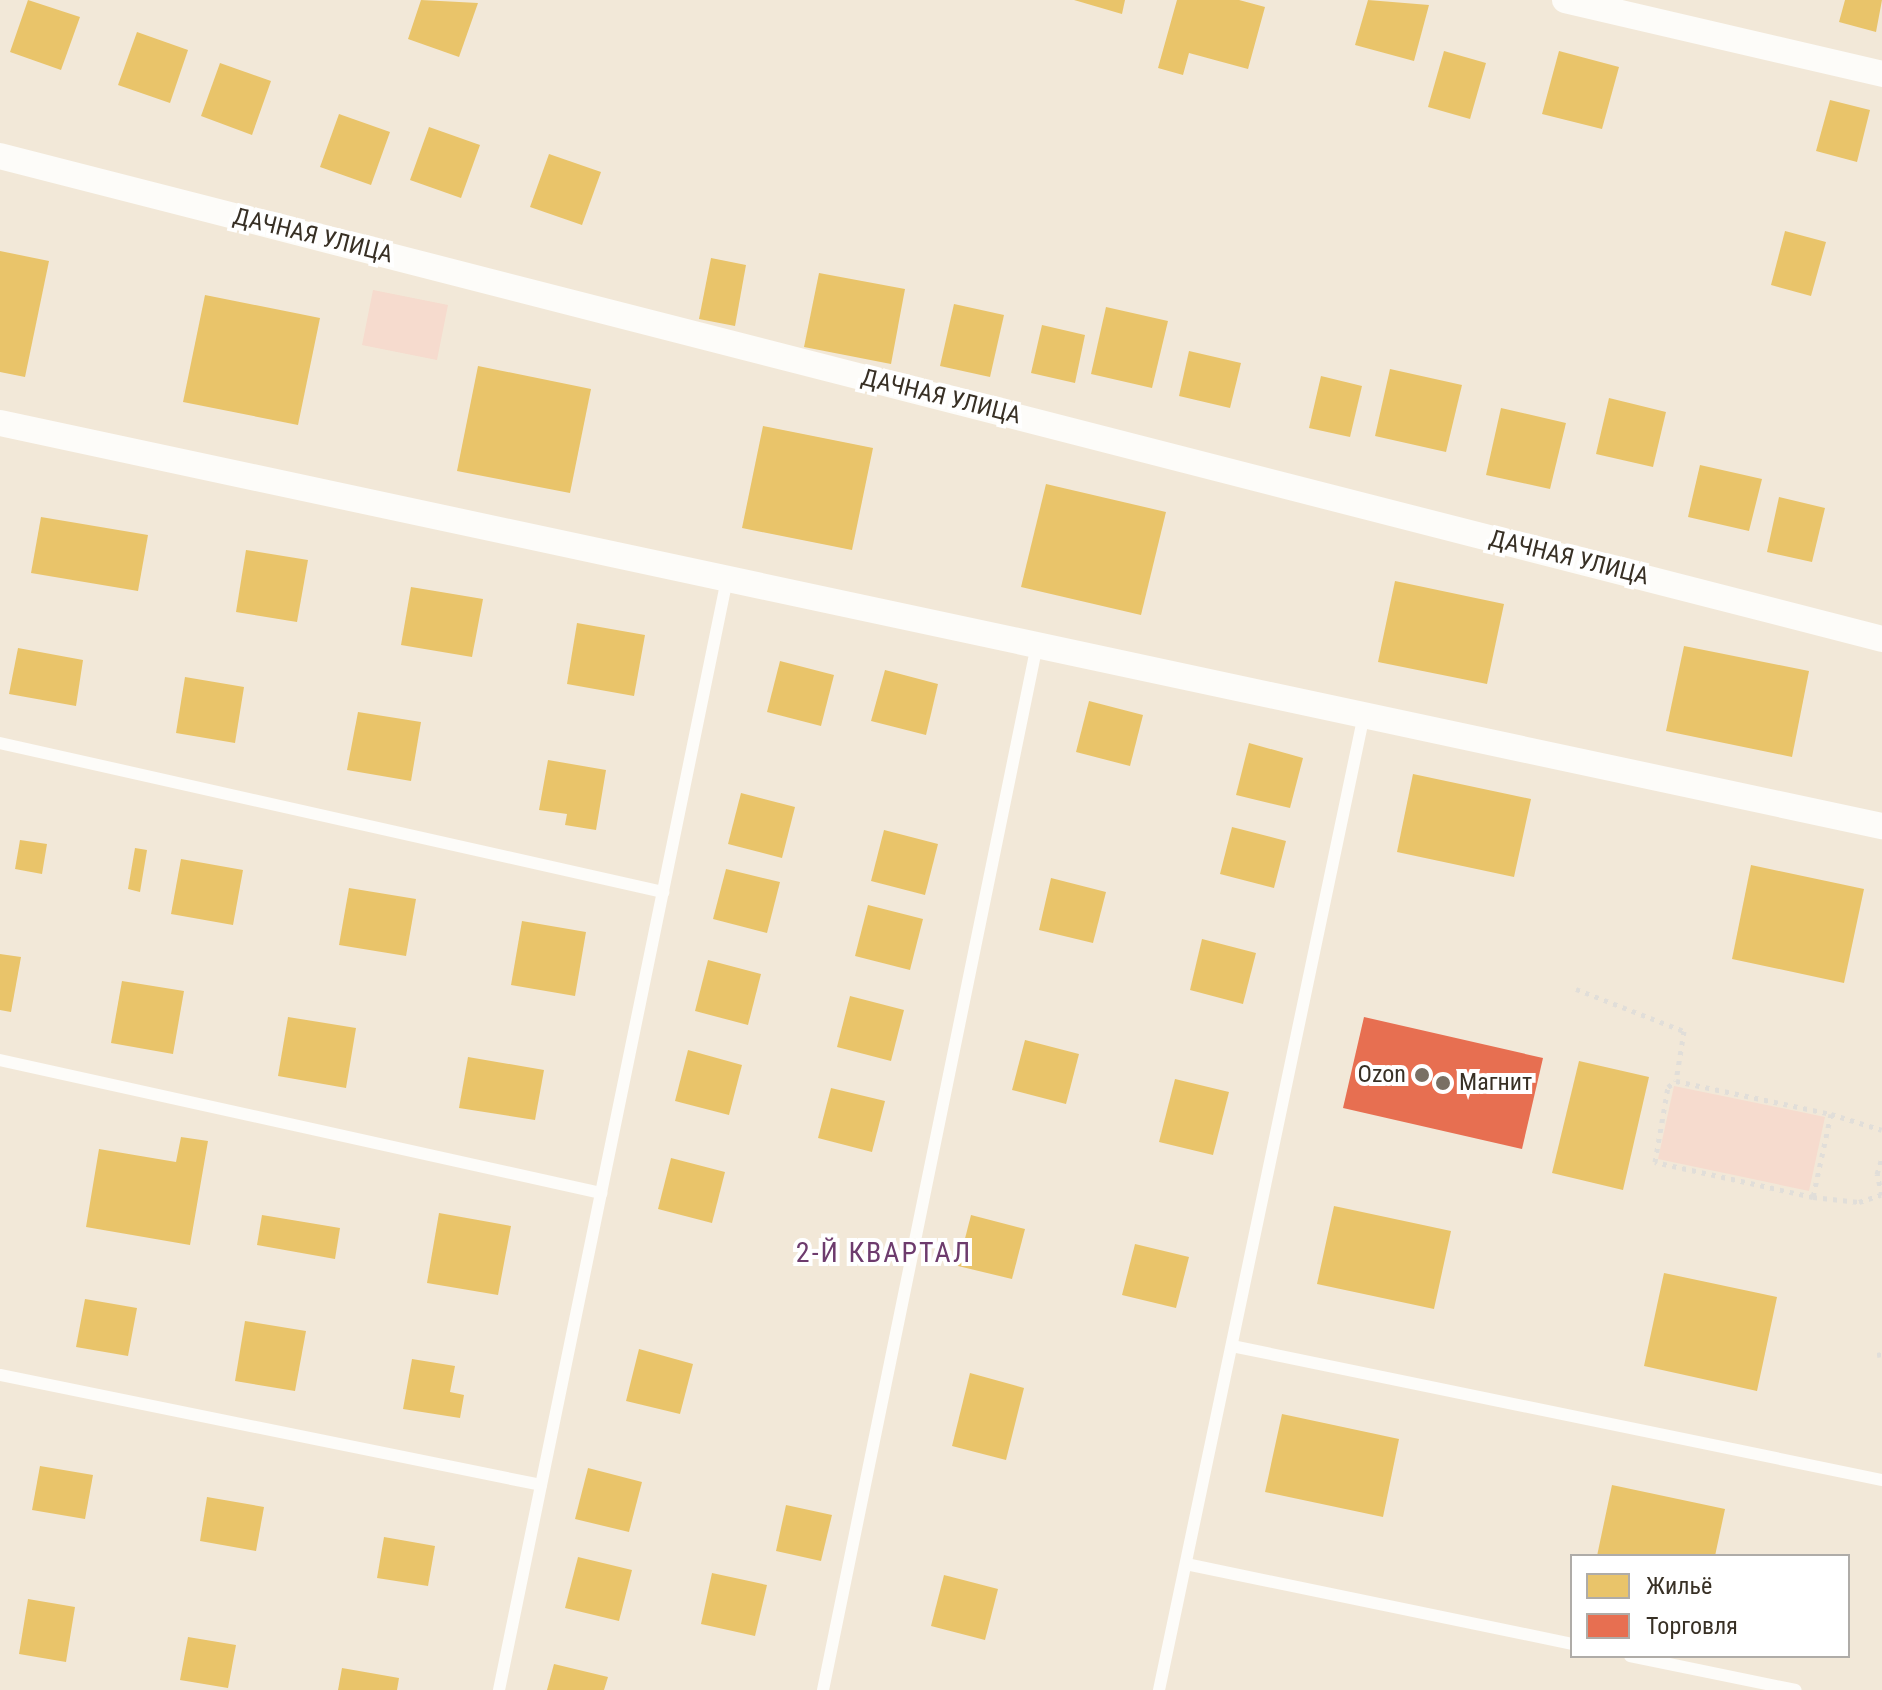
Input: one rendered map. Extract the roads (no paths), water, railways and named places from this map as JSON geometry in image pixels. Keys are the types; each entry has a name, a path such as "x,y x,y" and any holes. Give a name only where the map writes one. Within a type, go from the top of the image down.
{"street":[{"path":"1565,0 1882,74"},
{"name":"ДАЧНАЯ УЛИЦА","path":"0,156 1882,639"},
{"path":"0,423 1882,826"}],"lane":[{"path":"499,1690 727,579"},
{"path":"823,1690 1037,645"},
{"path":"1159,1690 1364,715"},
{"path":"0,743 663,892"},
{"path":"0,1060 601,1193"},
{"path":"1232,1346 1882,1480"},
{"path":"0,1375 541,1485"},
{"path":"1186,1564 1570,1644"},
{"path":"1640,1658 1796,1690"}],"place":[{"name":"Ozon","path":"1422,1075"},
{"name":"Магнит","path":"1443,1083"}],"district":[{"name":"2-Й КВАРТАЛ","path":"884,1253"}]}
